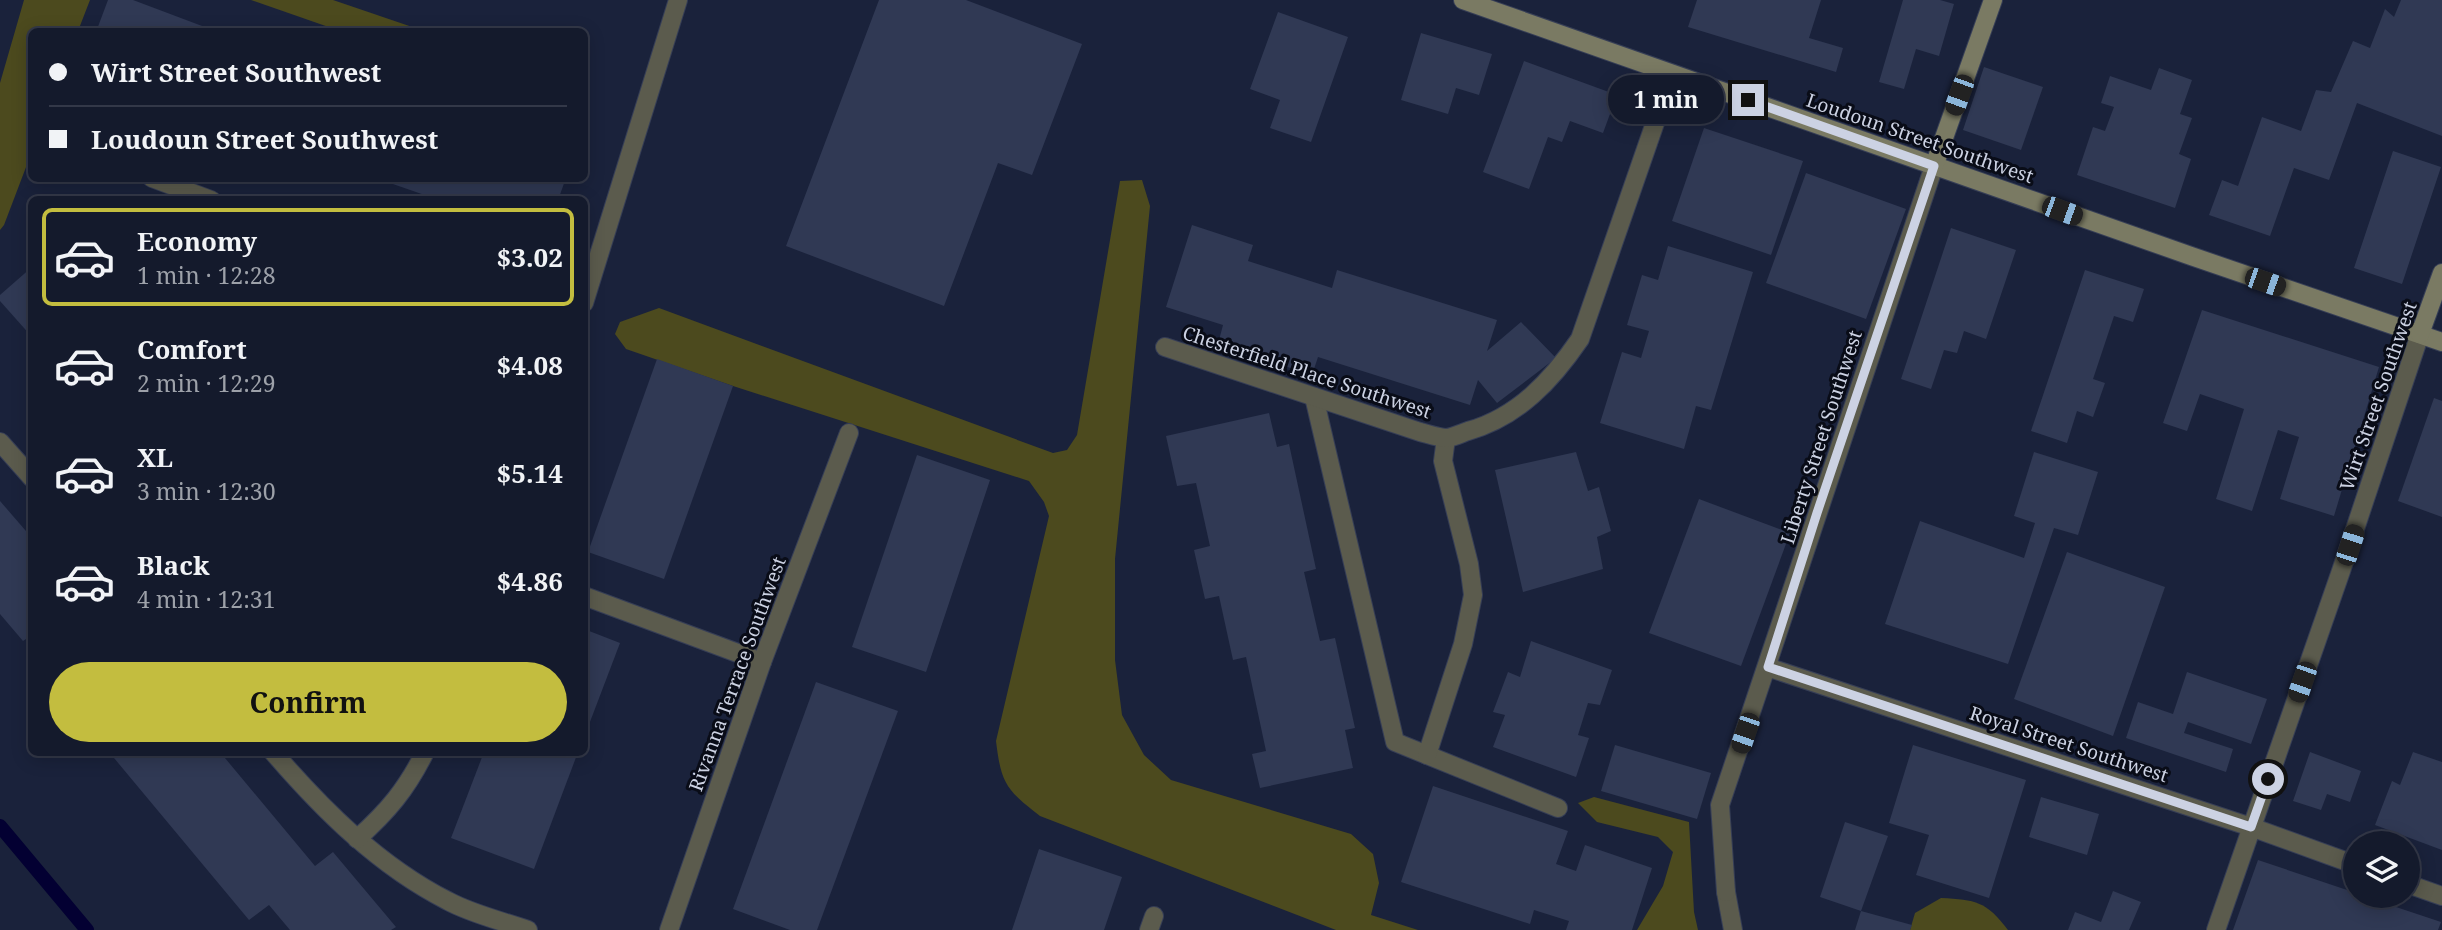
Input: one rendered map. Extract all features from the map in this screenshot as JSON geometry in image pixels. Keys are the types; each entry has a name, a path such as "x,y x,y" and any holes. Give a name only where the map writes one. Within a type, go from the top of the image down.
{"main road":[{"name":"Loudoun Street Southwest","path":"1463,0 2442,342"},
{"name":"Liberty Street Southwest","path":"1934,166 1993,0"},
{"name":"Wirt Street Southwest","path":"2420,334 2442,273"}],"street":[{"path":"588,290 678,0"},
{"name":"Chesterfield Place Southwest","path":"1165,347 1420,432 1446,438 1483,427 1516,409 1543,387 1580,339 1672,74"},
{"name":"Liberty Street Southwest","path":"1733,930 1726,892 1720,805 1934,166"},
{"path":"163,182 200,196"},
{"name":"Wirt Street Southwest","path":"2216,930 2420,334"},
{"path":"1314,397 1395,742 1558,808"},
{"name":"Rivanna Terrace Southwest","path":"668,930 762,662 849,433"},
{"path":"1427,755 1463,644 1473,595 1469,564 1443,461 1446,438"},
{"path":"0,442 28,474"},
{"path":"588,597 762,662"},
{"name":"Royal Street Southwest","path":"1768,667 2251,827 2343,860"},
{"path":"277,756 357,839 449,902 528,930"},
{"path":"357,839 379,819 410,782 423,756"},
{"path":"2420,888 2442,896"}],"shaded area":[{"path":"24,0 90,0 79,28 28,28 28,162 0,230 0,83"},
{"path":"251,0 333,0 415,28 331,28"},
{"path":"1142,180 1150,206 1115,559 1115,660 1122,715 1144,755 1171,780 1351,834 1373,854 1379,883 1371,915 1418,930 1336,930 1040,816 1019,799 1007,784 1000,767 996,741 1049,516 1044,502 1029,481 626,349 615,334 620,322 659,308 1053,453 1067,450 1077,435 1120,181"},
{"path":"1594,797 1689,822 1694,912 1698,930 1637,930 1663,886 1673,852 1658,837 1597,822 1578,803"},
{"path":"1941,898 1979,904 1993,913 2008,930 1910,930 1915,913"}],"building":[{"path":"108,0 133,0 207,28 98,28"},
{"path":"879,0 966,0 1082,44 1032,175 998,163 944,306 786,246"},
{"path":"1697,0 1821,0 1809,38 1843,48 1836,72 1688,27"},
{"path":"1903,0 1940,0 1954,4 1939,56 1916,49 1904,89 1879,82"},
{"path":"2401,0 2442,0 2442,136 2357,103 2329,180 2294,168 2270,236 2209,215 2222,180 2238,186 2262,117 2301,131 2316,90 2331,92 2353,41 2370,48 2385,9 2394,17"},
{"path":"1278,12 1348,37 1311,142 1270,128 1280,100 1250,89"},
{"path":"1421,33 1492,54 1479,95 1456,88 1448,114 1401,100"},
{"path":"1524,61 1617,95 1603,133 1570,121 1562,142 1548,137 1529,189 1483,172"},
{"path":"1984,67 2043,87 2021,150 1963,130"},
{"path":"2159,68 2192,80 2180,114 2192,118 2179,154 2191,159 2175,208 2077,175 2093,127 2105,131 2114,107 2101,103 2110,76 2151,90"},
{"path":"1704,128 1803,161 1771,255 1672,221"},
{"path":"2393,151 2441,167 2402,284 2354,268"},
{"path":"1806,173 1906,209 1866,319 1766,283"},
{"path":"565,182 559,196 427,196 390,183"},
{"path":"1192,225 1253,245 1248,261 1332,288 1337,270 1497,320 1487,351 1521,322 1556,358 1497,403 1478,380 1470,405 1318,357 1312,375 1218,344 1223,325 1166,307"},
{"path":"1951,228 2016,250 1986,339 1964,331 1957,353 1944,350 1931,389 1901,379"},
{"path":"1668,246 1753,272 1711,410 1696,406 1684,449 1600,423 1622,352 1641,358 1649,331 1627,325 1642,275 1658,280"},
{"path":"28,270 28,332 0,301 0,295"},
{"path":"2085,270 2144,289 2133,322 2114,316 2093,379 2105,383 2093,417 2077,411 2067,443 2031,431"},
{"path":"2202,310 2379,367 2334,516 2280,499 2299,437 2278,430 2252,511 2216,499 2244,409 2200,394 2187,431 2163,423"},
{"path":"657,359 733,386 664,579 588,552"},
{"path":"2434,398 2442,401 2442,517 2398,501"},
{"path":"1269,413 1277,447 1289,444 1316,569 1304,572 1320,641 1335,638 1355,728 1345,730 1353,768 1260,788 1252,754 1266,751 1246,657 1233,660 1219,596 1205,599 1194,550 1210,546 1196,483 1177,486 1166,436"},
{"path":"1576,452 1588,491 1599,487 1611,531 1597,537 1603,569 1523,592 1495,470"},
{"path":"2034,452 2098,472 2078,535 2054,528 2008,664 1885,624 1920,521 2024,558 2035,523 2014,516"},
{"path":"917,455 990,480 926,672 852,647"},
{"path":"1699,499 1790,533 1741,666 1649,633"},
{"path":"0,501 28,533 28,638 23,641 0,614"},
{"path":"2067,552 2165,587 2113,736 2014,699"},
{"path":"588,631 620,643 588,727"},
{"path":"1531,641 1612,670 1600,705 1588,703 1578,735 1589,738 1576,777 1493,747 1505,715 1493,712 1508,672 1520,677"},
{"path":"2187,672 2267,699 2251,744 2188,722 2184,733 2233,749 2226,772 2126,738 2138,702 2173,714"},
{"path":"816,682 898,711 817,930 790,930 733,909"},
{"path":"1615,745 1711,773 1697,819 1601,791"},
{"path":"1913,745 2026,780 1989,898 1916,875 1929,835 1889,823"},
{"path":"2310,752 2361,771 2350,802 2327,794 2321,810 2293,801"},
{"path":"2413,752 2442,762 2442,850 2420,842 2420,831 2391,831 2375,825 2392,781 2400,785"},
{"path":"112,756 223,756 315,866 333,852 396,927 391,930 290,930 269,905 249,920"},
{"path":"482,756 576,756 534,869 451,838"},
{"path":"1433,786 1568,831 1556,864 1576,871 1585,845 1652,868 1632,930 1566,930 1569,921 1534,910 1530,924 1401,882"},
{"path":"2041,797 2099,814 2087,855 2029,837"},
{"path":"1845,822 1888,836 1861,911 1820,897"},
{"path":"1039,849 1122,877 1104,930 1012,930"},
{"path":"2258,860 2343,889 2343,908 2399,908 2441,922 2438,930 2233,930"},
{"path":"2113,891 2141,902 2129,930 2068,930 2075,912 2101,922"},
{"path":"1861,911 1912,925 1910,930 1855,930"}],"waterway":[{"path":"0,826 87,930"}],"route":[{"path":"1748,100 1934,166 1768,667 2251,827 2268,779"}]}
